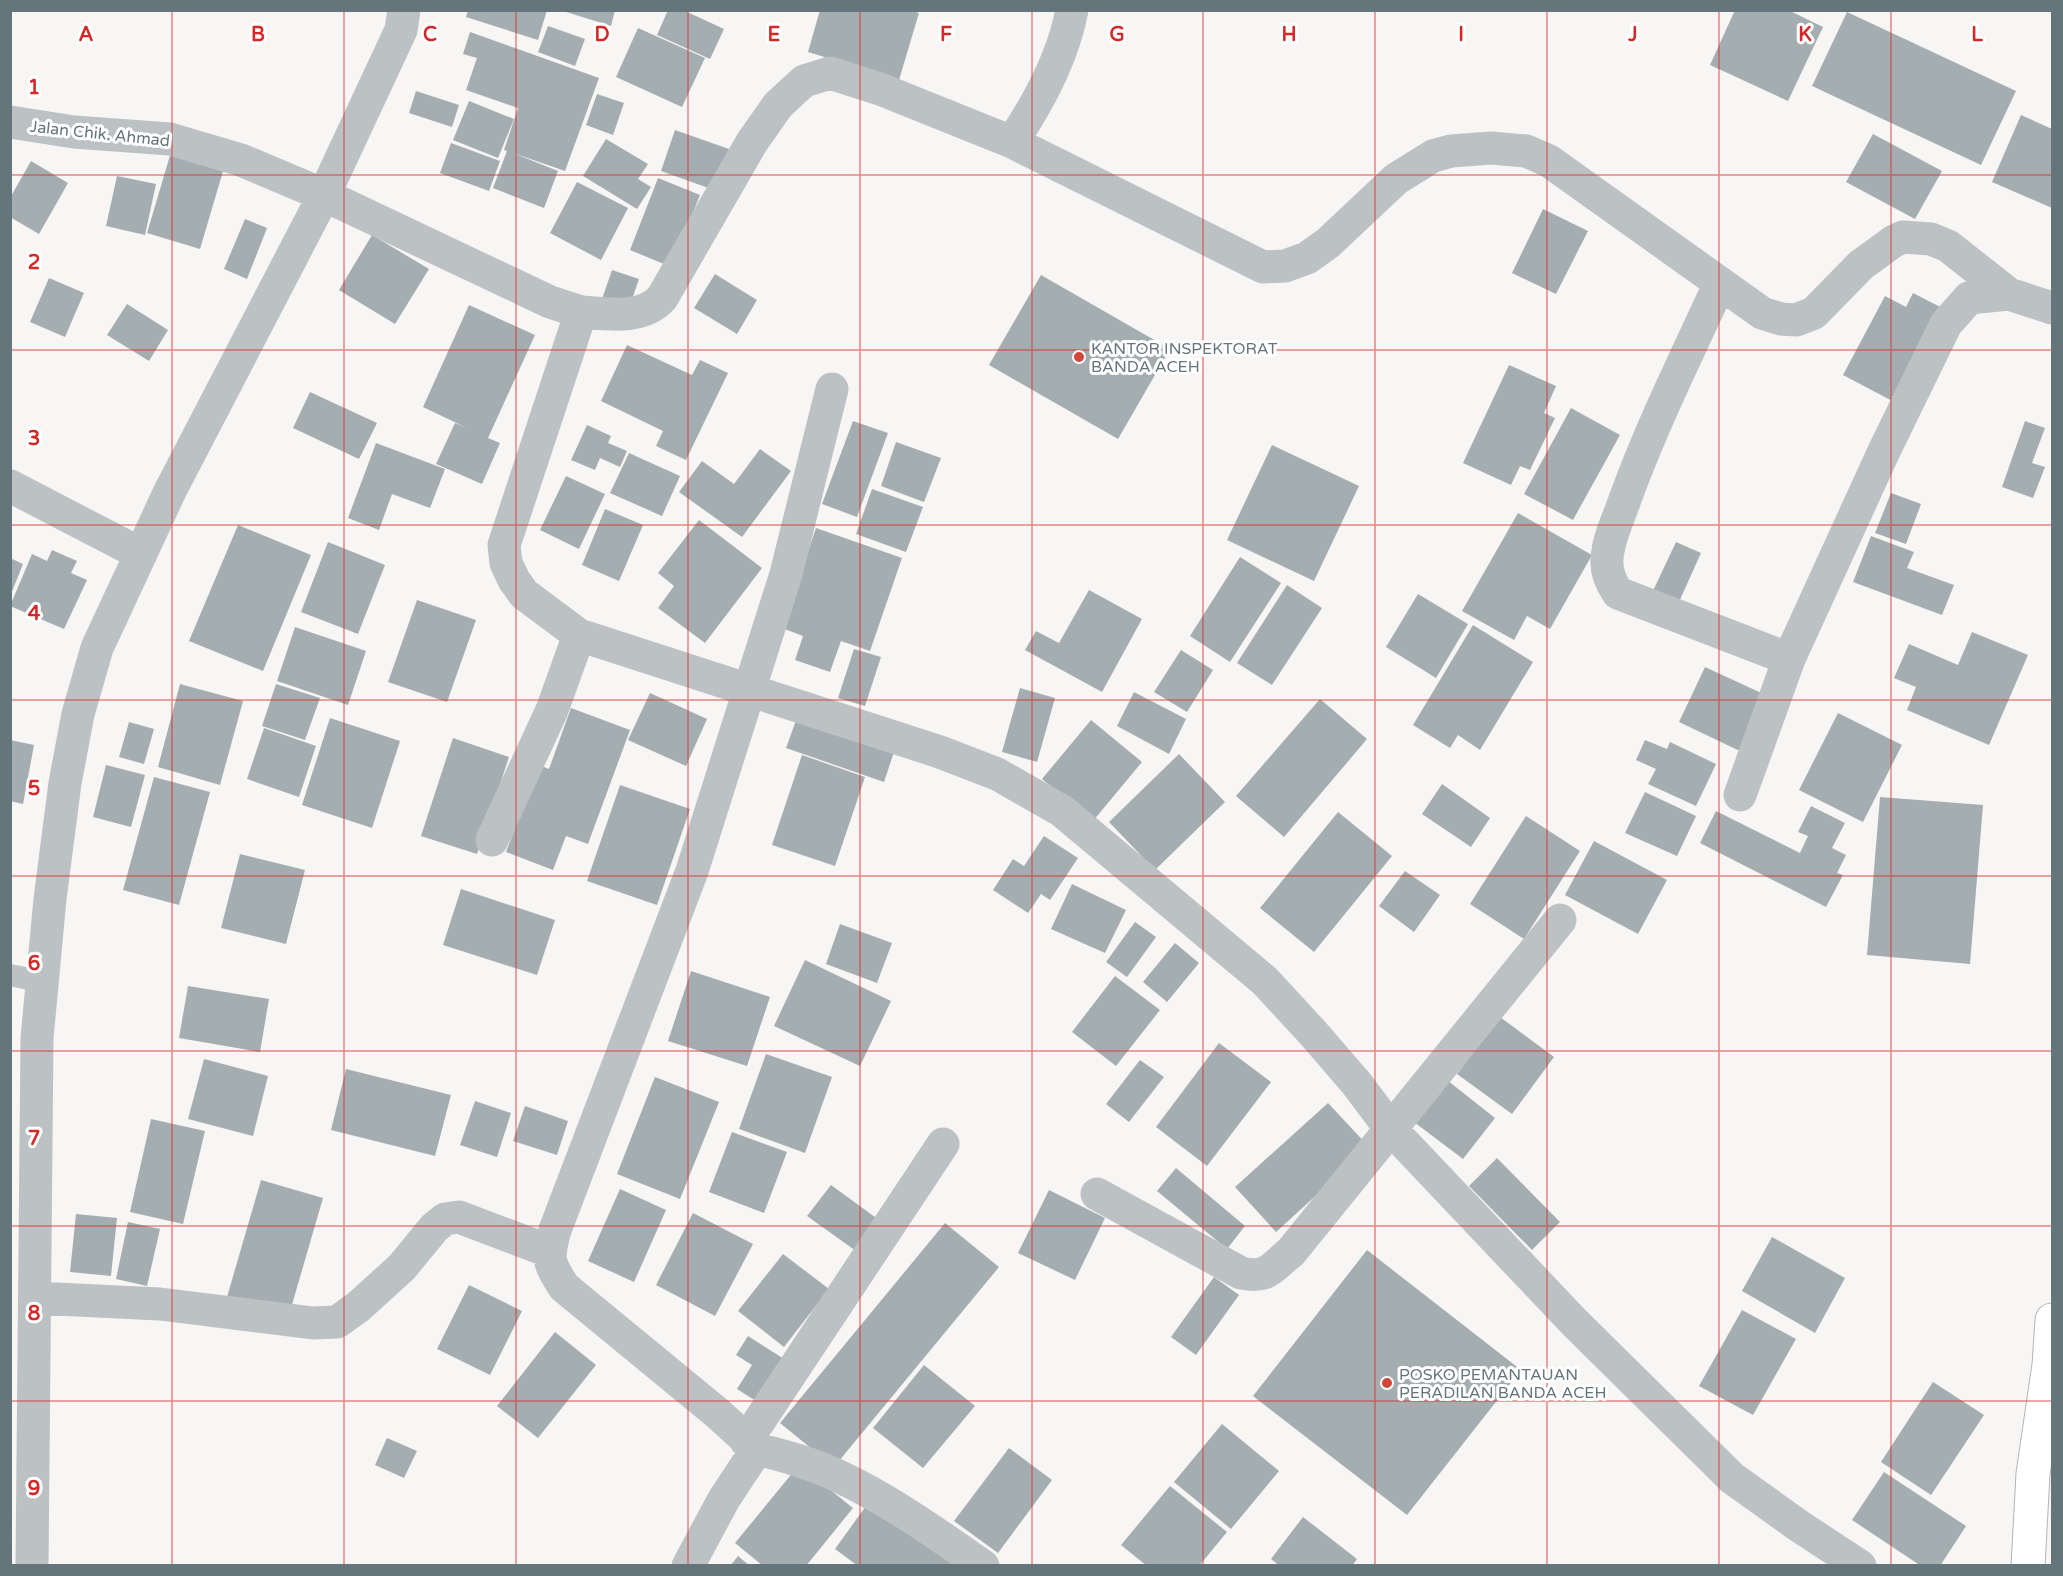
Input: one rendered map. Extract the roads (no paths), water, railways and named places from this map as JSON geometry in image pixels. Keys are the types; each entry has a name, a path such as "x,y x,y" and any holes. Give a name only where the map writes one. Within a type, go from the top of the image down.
{"main road":[{"path":"2028,1566 2033,1474 2051,1365 2052,1320"}],"street":[{"path":"32,1566 22,1407 35,1298 37,1038 50,899 65,783 78,714 97,648 170,491 324,195 400,30 404,10"},
{"path":"1012,142 1035,108 1069,27 1072,10"},
{"name":"Jalan Chik. Ahmad","path":"10,122 74,132 170,139 241,160 324,195 550,302 581,312 628,314 655,306 662,298 752,142 778,105 804,81 830,73 880,89 1012,142 1263,267 1285,266 1307,258 1328,243 1396,179 1433,156 1451,151 1491,148 1526,151 1549,160 1762,313 1781,320 1796,320 1814,313 1861,265 1903,237 1931,239 1948,246 2009,294"},
{"path":"1720,283 1637,466 1610,544 1607,560 1609,575 1618,593 1789,659"},
{"path":"1740,795 1789,659 1884,451 1946,324 1969,298 2009,294 2052,308"},
{"path":"581,312 504,545 506,563 524,594 579,636 940,752 997,774 1062,811 1265,981 1342,1067 1390,1128 1574,1322 1732,1478 1860,1566"},
{"path":"832,389 786,574 692,871 555,1230 549,1251 550,1266 564,1287 716,1412 752,1445 835,1474 873,1493 983,1566"},
{"path":"10,486 141,554"},
{"path":"492,840 552,710 579,636"},
{"path":"1097,1194 1241,1274 1263,1275 1291,1252 1560,920"},
{"path":"688,1566 752,1445 943,1144"},
{"path":"35,1298 160,1304 313,1323 337,1322 358,1307 402,1267 434,1228 445,1219 459,1217 549,1251"}],"lane":[{"path":"10,975 44,982"}],"place":[{"name":"KANTOR INSPEKTORAT BANDA ACEH","path":"1079,357"},
{"name":"POSKO PEMANTAUAN PERADILAN BANDA ACEH","path":"1387,1383"}]}
